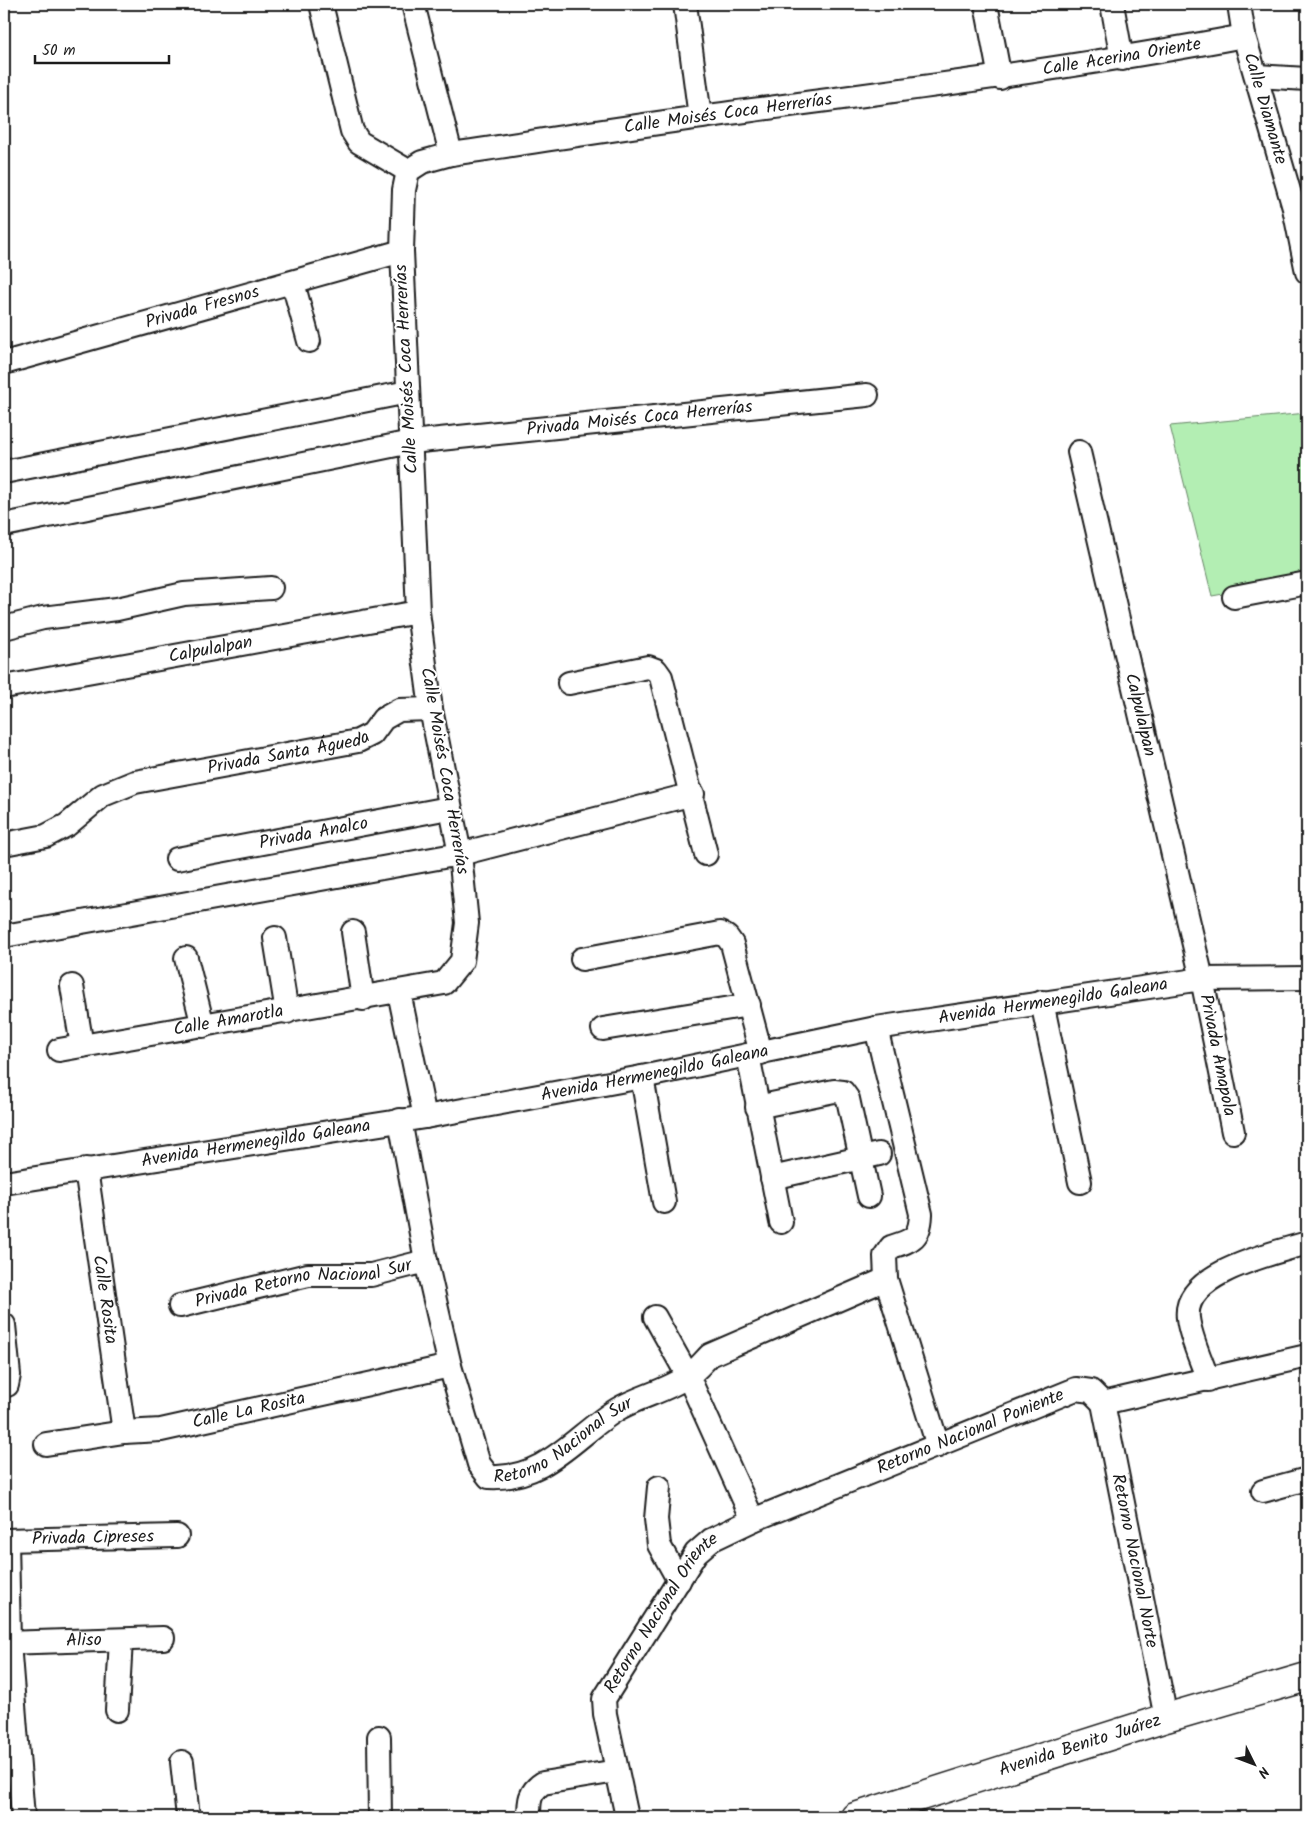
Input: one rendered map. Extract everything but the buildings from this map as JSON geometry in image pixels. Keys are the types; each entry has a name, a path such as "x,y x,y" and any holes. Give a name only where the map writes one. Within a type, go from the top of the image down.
{"main road":[{"name":"Avenida Benito Juárez","path":"863,1816 1166,1718 1307,1677"}],"street":[{"path":"321,4 352,130 359,142 408,171"},
{"path":"413,4 450,154"},
{"path":"685,4 700,117"},
{"path":"986,4 1000,78"},
{"path":"1112,4 1122,59"},
{"name":"Calle Diamante","path":"1239,4 1244,36 1300,209 1307,272"},
{"name":"Calle Acerina Oriente","path":"1000,78 1122,59 1244,36"},
{"path":"1256,76 1307,79"},
{"name":"Calle Moisés Coca Herrerías","path":"399,992 444,983 462,961 467,923 460,854 449,808 431,708 418,612 402,251 404,190 408,171 422,162 450,154 700,117 1000,78"},
{"name":"Privada Fresnos","path":"4,363 402,251"},
{"path":"293,283 310,341"},
{"path":"4,472 408,392"},
{"name":"Privada Moisés Coca Herrerías","path":"4,525 411,442 867,395"},
{"name":"Calpulalpan","path":"1079,452 1202,979"},
{"path":"1234,596 1307,583"},
{"path":"4,628 43,618 117,609 184,594 271,588"},
{"name":"Calpulalpan","path":"4,688 418,612"},
{"path":"569,683 648,667 656,670 661,677 706,854"},
{"name":"Privada Santa Águeda","path":"4,844 46,836 67,824 102,795 135,782 358,740 372,734 383,719 399,710 431,708"},
{"path":"4,936 460,854 692,794"},
{"name":"Privada Analco","path":"177,859 449,808"},
{"path":"353,932 363,999"},
{"path":"582,959 720,933 727,937 732,944 749,1005 755,1054 757,1107 780,1222"},
{"path":"275,938 287,1012"},
{"path":"186,958 203,1026"},
{"name":"Avenida Hermenegildo Galeana","path":"4,1183 425,1117 642,1077 876,1028 1202,979 1307,978"},
{"name":"Privada Amapola","path":"1202,979 1233,1132"},
{"path":"72,986 82,1046"},
{"path":"399,992 425,1117"},
{"name":"Calle Amarotla","path":"59,1050 399,992"},
{"path":"1042,1002 1080,1182"},
{"path":"603,1030 749,1005"},
{"path":"876,1028 921,1214 920,1229 910,1241 891,1247 885,1256 886,1279 938,1446"},
{"path":"642,1077 664,1202"},
{"path":"757,1107 834,1091 842,1092 848,1099 870,1155 869,1196"},
{"name":"Retorno Nacional Sur","path":"400,1120 426,1261 450,1366 479,1464 489,1477 507,1478 564,1452 618,1409 688,1376 710,1355 736,1342 886,1279"},
{"path":"772,1178 870,1155"},
{"name":"Calle Rosita","path":"86,1170 124,1432"},
{"path":"1208,1380 1187,1317 1190,1300 1202,1286 1227,1268 1307,1243"},
{"name":"Privada Retorno Nacional Sur","path":"180,1306 308,1275 371,1275 426,1261"},
{"path":"655,1317 688,1376 752,1520"},
{"path":"4,1325 9,1375 5,1385"},
{"path":"1103,1403 1307,1356"},
{"name":"Calle La Rosita","path":"46,1444 124,1432 161,1430 450,1366"},
{"name":"Retorno Nacional Poniente","path":"752,1520 1076,1389 1091,1391 1103,1403"},
{"name":"Retorno Nacional Norte","path":"1103,1403 1166,1718"},
{"path":"1264,1491 1307,1479"},
{"path":"659,1487 656,1519 659,1545 678,1581"},
{"name":"Retorno Nacional Oriente","path":"627,1817 604,1714 604,1699 696,1553 711,1540 752,1520"},
{"name":"Privada Cipreses","path":"5,1540 177,1536"},
{"path":"5,1540 6,1643 23,1817"},
{"name":"Aliso","path":"6,1643 163,1638"},
{"path":"117,1710 120,1640"},
{"path":"379,1737 380,1817"},
{"path":"182,1762 188,1817"},
{"path":"529,1817 529,1799 534,1789 543,1783 617,1771"}],"green space":[{"path":"1307,413 1307,579 1212,596 1170,426"}]}
